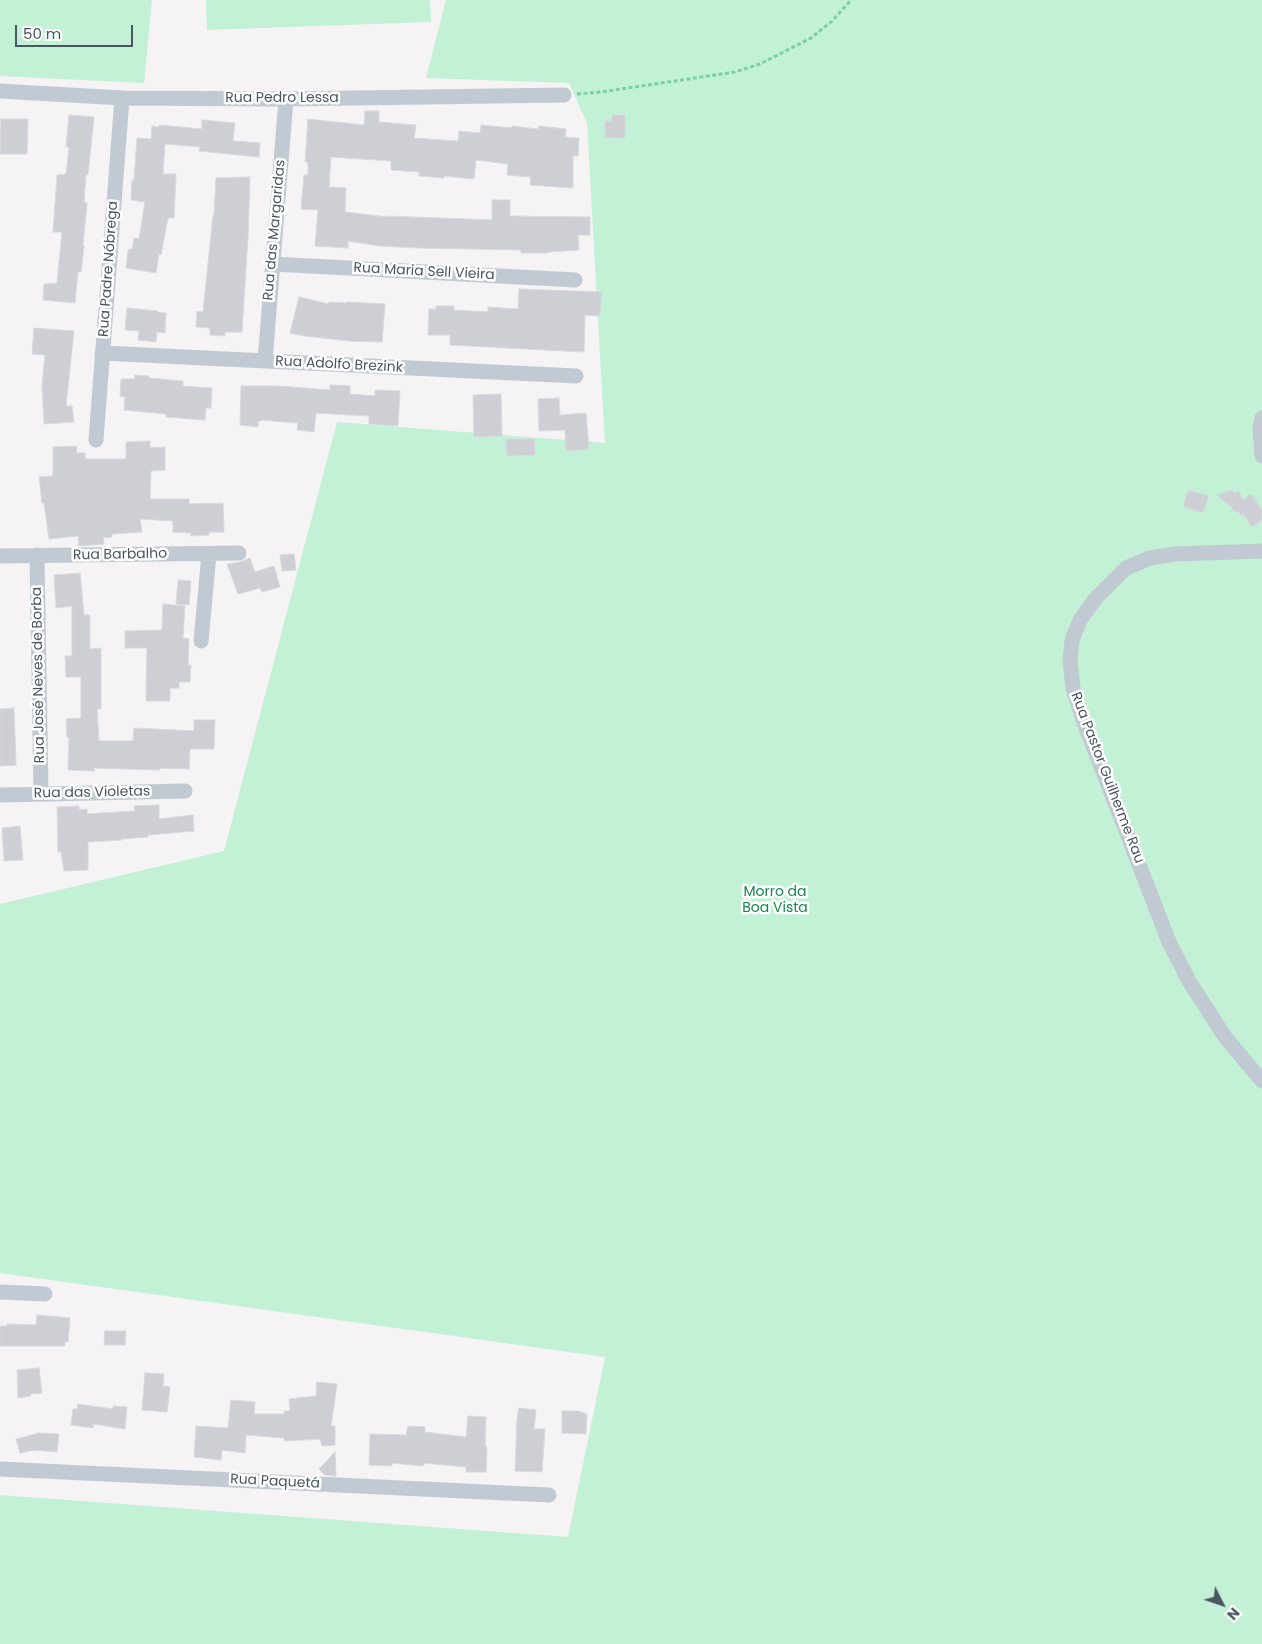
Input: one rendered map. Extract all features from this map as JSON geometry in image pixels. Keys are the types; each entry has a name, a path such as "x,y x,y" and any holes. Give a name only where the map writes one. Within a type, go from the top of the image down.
{"street":[{"name":"Rua Pedro Lessa","path":"0,91 122,98 286,99 564,95"},
{"name":"Rua Padre Nóbrega","path":"96,440 122,98"},
{"name":"Rua das Margaridas","path":"265,361 286,99"},
{"name":"Rua Maria Sell Vieira","path":"272,264 575,280"},
{"name":"Rua Adolfo Brezink","path":"102,354 576,376"},
{"path":"1262,418 1260,427 1262,456"},
{"name":"Rua Pastor Guilherme Rau","path":"1262,551 1175,554 1150,558 1126,568 1096,598 1080,620 1072,640 1070,661 1072,688 1083,720 1169,942 1188,981 1224,1037 1262,1081"},
{"path":"201,641 209,554"},
{"name":"Rua Barbalho","path":"0,556 239,554"},
{"name":"Rua José Neves de Borba","path":"37,555 40,794"},
{"name":"Rua das Violetas","path":"0,794 184,791"},
{"path":"0,1292 45,1294"},
{"name":"Rua Paquetá","path":"0,1469 550,1495"}],"path":[{"path":"564,95 601,92 735,72 760,64 811,38 831,22 851,0"}],"green space":[{"path":"0,0 152,0 144,83 0,76"},
{"path":"206,0 430,0 431,22 207,30"},
{"name":"Morro da Boa Vista","path":"446,0 1262,0 1262,1644 0,1644 0,1495 568,1537 605,1357 0,1273 0,904 224,851 337,422 605,443 587,123 569,83 426,78"}],"building":[{"path":"365,111 379,111 379,122 416,125 414,138 458,141 459,131 480,133 481,125 538,129 539,126 566,129 565,137 579,138 578,156 573,156 573,188 530,185 531,177 507,175 508,164 476,160 474,179 444,176 444,178 419,176 419,172 391,170 391,161 331,157 329,187 346,188 345,212 387,217 492,220 492,200 510,200 510,216 590,217 590,235 578,235 579,250 548,253 521,253 521,250 380,246 348,241 348,248 315,246 318,210 301,209 304,175 308,175 308,162 305,162 308,119 364,125"},
{"path":"69,115 94,117 88,175 86,174 84,202 87,203 84,246 81,272 78,272 75,303 43,300 44,284 57,283 62,232 53,232 57,175 66,174 69,147 66,147"},
{"path":"612,115 625,115 625,138 605,137 605,121 612,121"},
{"path":"1,119 28,119 27,154 0,154"},
{"path":"202,120 235,123 233,141 260,143 259,157 199,151 200,147 165,144 163,174 176,174 174,218 168,218 156,273 126,268 128,250 132,249 134,238 139,239 145,202 131,200 137,138 151,139 152,126 159,127 159,125 202,129"},
{"path":"250,177 242,332 225,332 225,336 210,335 210,328 196,327 197,311 203,312 214,215 216,178"},
{"path":"519,289 602,292 600,316 585,315 584,352 450,345 450,335 428,335 429,309 436,309 436,306 454,306 454,310 488,312 488,307 518,309"},
{"path":"299,297 329,304 329,302 347,302 385,304 382,342 349,341 290,333"},
{"path":"127,308 166,313 165,333 157,332 156,342 138,340 139,331 125,330"},
{"path":"34,328 74,331 66,406 72,406 74,422 44,424 42,386 45,355 32,354"},
{"path":"135,375 183,381 183,386 212,388 211,408 206,408 205,420 166,417 166,414 124,410 125,397 120,396 121,379 135,379"},
{"path":"330,385 350,386 350,394 375,396 375,390 400,391 398,426 369,424 369,416 316,413 314,432 297,430 298,423 261,420 258,421 258,427 240,425 241,386 279,386 330,390"},
{"path":"501,394 502,436 474,437 473,395"},
{"path":"559,398 560,415 586,413 589,449 566,451 565,430 539,431 538,399"},
{"path":"506,439 534,439 535,455 507,456"},
{"path":"150,441 150,448 165,447 165,470 151,471 150,499 189,499 189,504 223,503 224,532 209,532 209,535 191,536 191,533 173,532 173,521 140,519 142,532 112,534 112,537 103,538 104,544 79,546 78,536 49,539 39,477 53,476 53,447 77,446 76,453 85,453 85,459 126,459 126,442"},
{"path":"1188,490 1209,496 1203,513 1183,506"},
{"path":"1233,490 1234,493 1239,491 1243,500 1251,494 1262,510 1262,520 1252,527 1242,512 1244,518 1217,495"},
{"path":"294,554 296,570 282,571 280,555"},
{"path":"250,558 255,572 274,566 280,587 262,592 260,588 238,594 227,564"},
{"path":"80,573 84,615 90,615 90,649 101,648 101,709 97,709 99,741 133,741 134,728 194,731 194,720 215,720 214,749 190,749 189,769 94,768 94,771 68,770 69,737 67,737 66,719 81,718 81,677 66,677 65,656 72,656 72,606 56,608 54,575"},
{"path":"178,580 191,581 189,605 176,604"},
{"path":"163,604 185,606 183,638 189,639 188,665 191,665 190,682 179,682 179,688 170,688 170,701 146,701 147,648 125,648 125,631 162,630"},
{"path":"14,708 16,765 0,766 0,709"},
{"path":"159,805 159,819 193,815 194,831 148,835 148,837 122,840 88,842 88,870 64,871 61,852 58,852 57,807 79,806 79,810 87,809 87,814 135,811 134,806"},
{"path":"20,826 23,860 4,861 2,828"},
{"path":"37,1315 70,1318 68,1342 65,1341 65,1346 0,1346 0,1326 7,1326 7,1324 36,1325"},
{"path":"105,1331 126,1331 125,1345 104,1345"},
{"path":"39,1368 42,1393 18,1398 17,1370"},
{"path":"145,1373 164,1374 163,1386 170,1387 167,1412 142,1410"},
{"path":"317,1382 337,1384 331,1426 335,1426 335,1445 322,1446 320,1439 285,1441 284,1438 246,1435 245,1453 222,1450 221,1460 194,1457 196,1426 228,1428 231,1400 255,1402 254,1414 284,1414 284,1411 290,1411 289,1399 316,1396"},
{"path":"78,1404 113,1409 113,1406 127,1407 125,1429 94,1424 93,1428 71,1425 73,1409 77,1409"},
{"path":"519,1408 536,1410 534,1429 545,1429 542,1472 515,1471"},
{"path":"562,1411 578,1411 587,1414 586,1434 562,1433"},
{"path":"468,1416 486,1417 486,1472 466,1472 466,1467 424,1463 423,1466 392,1463 392,1466 369,1465 370,1434 406,1435 408,1426 425,1427 425,1432 466,1437"},
{"path":"39,1433 59,1434 57,1452 34,1450 20,1453 16,1439"},
{"path":"335,1452 336,1476 325,1475 319,1469"}]}
